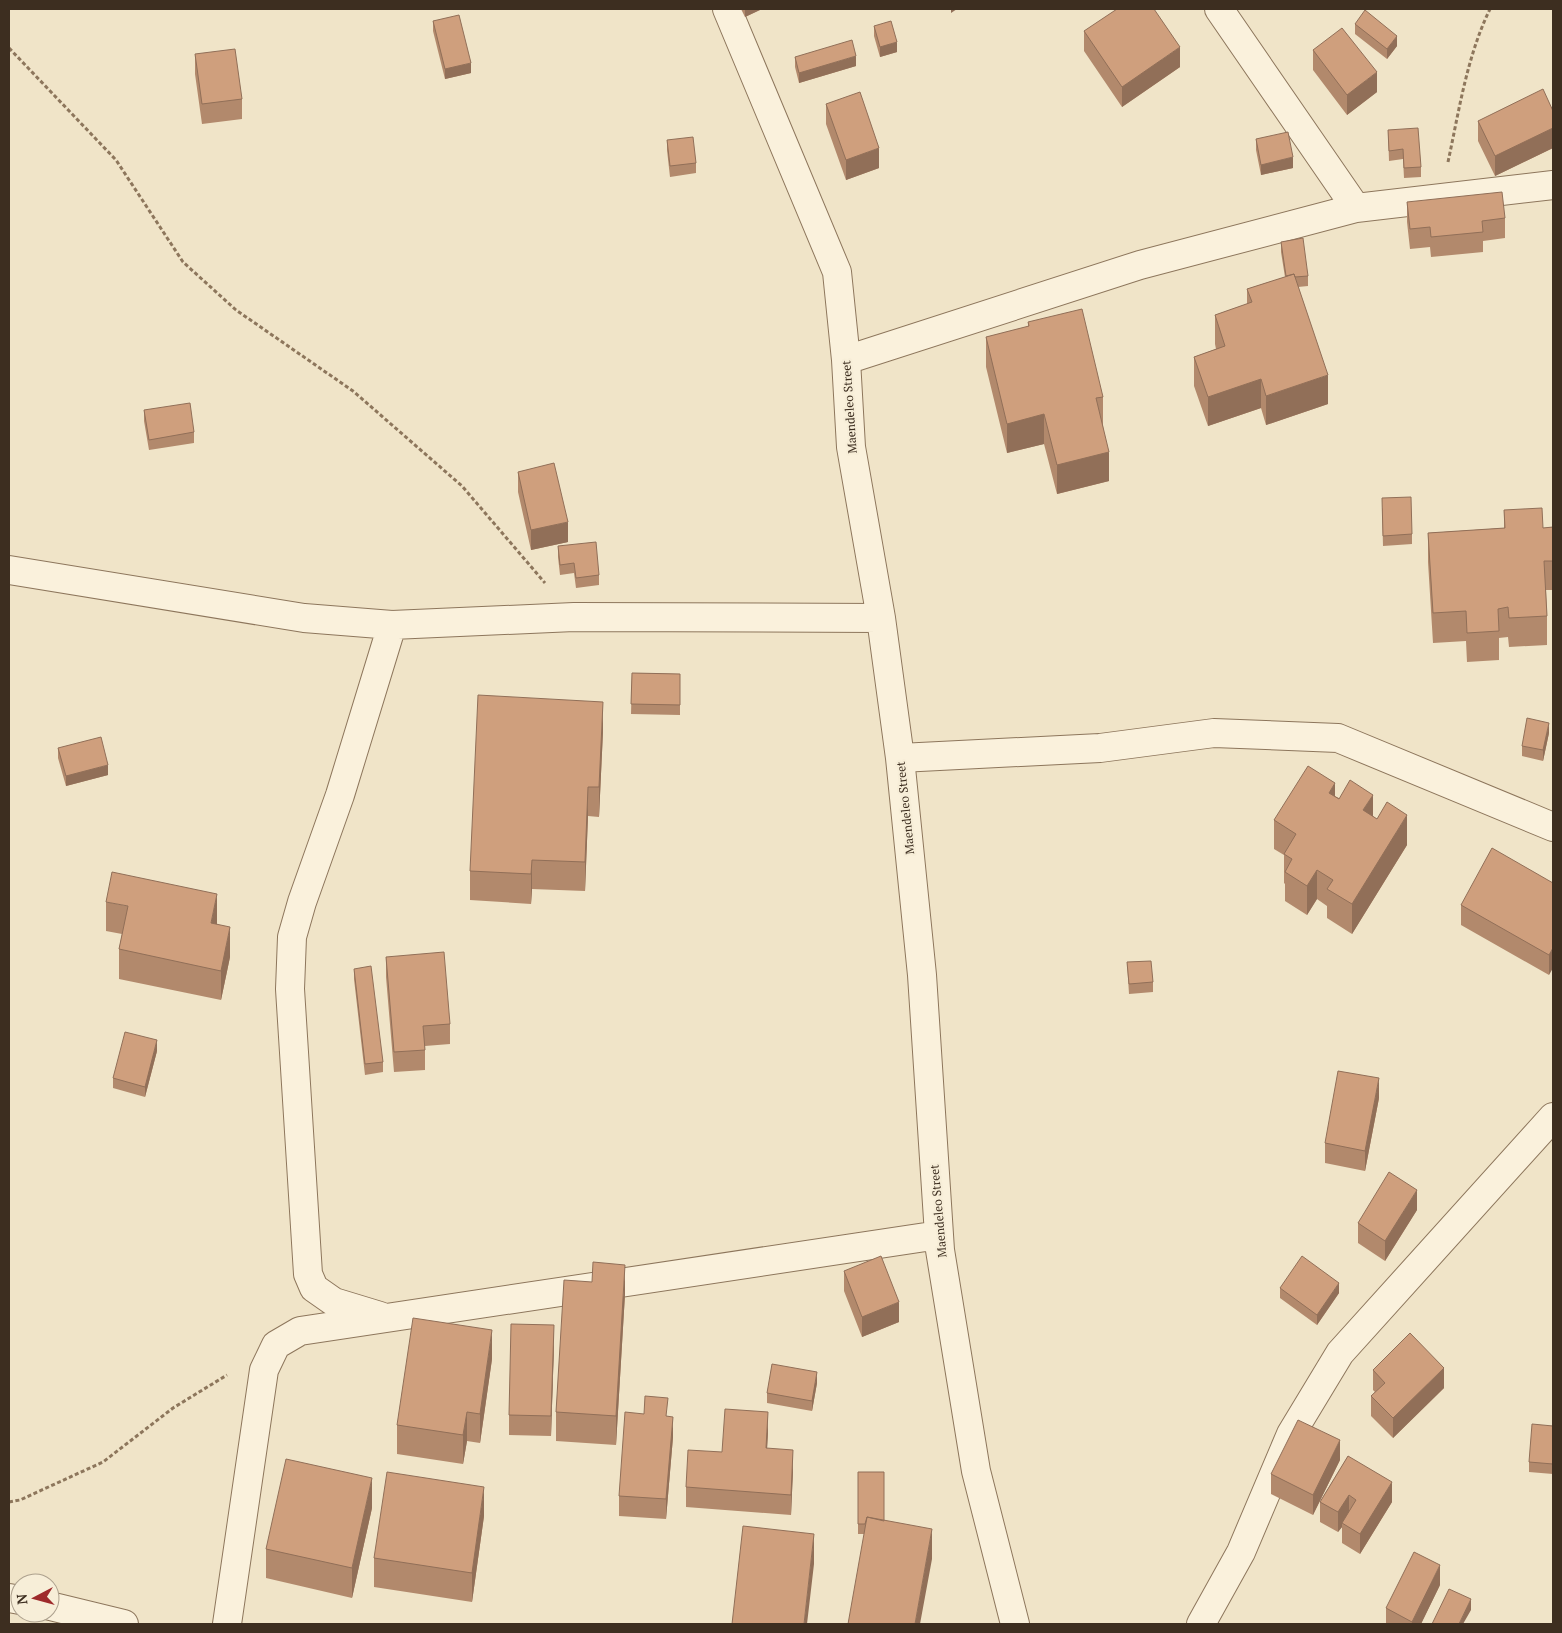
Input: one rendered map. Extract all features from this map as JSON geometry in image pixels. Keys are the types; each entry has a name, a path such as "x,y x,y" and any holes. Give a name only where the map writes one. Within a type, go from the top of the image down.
{"street":[{"name":"Maendeleo Street","path":"727,9 837,272 846,360 851,447 881,618 900,758 922,975 939,1236 976,1471 1015,1624"},
{"path":"1219,9 1356,208"},
{"path":"846,360 1140,265 1356,208 1553,185"},
{"path":"9,570 304,618 392,624 574,617 881,618"},
{"path":"387,1318 334,1302 314,1288 308,1274 290,989 292,937 299,910 340,795 392,624"},
{"path":"900,758 1100,748 1214,733 1338,738 1553,827"},
{"path":"1201,1624 1241,1552 1291,1434 1340,1354 1553,1117"},
{"path":"226,1624 264,1370 276,1345 300,1331 939,1236"},
{"path":"60,1608 124,1624"}],"path":[{"path":"1441,199 1461,99 1480,29 1490,9"},
{"path":"9,48 116,160 183,262 236,310 353,391 462,486 574,617"},
{"path":"9,1502 20,1500 103,1462 174,1408 213,1383 238,1370 264,1370"}],"building":[{"path":"1117,9 1154,9 1180,47 1122,87 1084,31"},
{"path":"1365,10 1397,36 1387,49 1355,24"},
{"path":"459,15 471,63 445,69 433,21"},
{"path":"891,21 897,42 880,47 874,26"},
{"path":"1342,28 1377,72 1347,95 1313,50"},
{"path":"852,40 856,56 799,73 795,57"},
{"path":"235,49 242,99 202,104 195,54"},
{"path":"1543,89 1553,111 1553,128 1495,156 1478,121"},
{"path":"860,92 879,148 846,160 826,104"},
{"path":"1418,128 1421,167 1404,168 1403,149 1389,151 1388,130"},
{"path":"1288,132 1293,157 1261,165 1256,139"},
{"path":"693,137 696,163 670,166 667,140"},
{"path":"1502,192 1505,218 1482,221 1483,232 1431,237 1430,227 1410,229 1407,202"},
{"path":"1303,238 1308,276 1295,277 1294,274 1286,276 1281,242"},
{"path":"1294,274 1328,375 1266,396 1261,379 1208,397 1194,357 1225,346 1215,315 1252,302 1247,289"},
{"path":"1082,309 1103,397 1096,398 1109,452 1057,465 1044,414 1007,424 986,337 1029,326 1028,322"},
{"path":"190,403 194,432 149,440 144,410"},
{"path":"554,463 568,522 531,530 518,472"},
{"path":"1411,497 1412,534 1383,536 1382,498"},
{"path":"1542,508 1543,528 1553,527 1553,561 1544,561 1547,616 1509,618 1508,607 1498,609 1499,631 1467,633 1466,611 1433,613 1428,533 1505,528 1504,510"},
{"path":"596,542 599,575 576,578 574,563 560,565 558,546"},
{"path":"632,673 680,674 680,705 631,704"},
{"path":"478,695 603,702 599,787 588,787 585,862 532,860 531,874 470,871"},
{"path":"1527,718 1549,723 1543,750 1522,746"},
{"path":"101,737 108,765 66,776 58,748"},
{"path":"1308,766 1335,783 1329,793 1339,799 1350,780 1373,795 1363,810 1377,819 1387,802 1407,815 1352,904 1327,889 1333,880 1317,870 1307,886 1285,872 1292,859 1284,854 1296,834 1274,820"},
{"path":"1492,848 1553,883 1553,948 1549,955 1461,905"},
{"path":"112,872 217,894 211,923 230,927 221,971 119,949 128,906 106,902"},
{"path":"444,952 450,1024 423,1026 425,1050 394,1052 386,957"},
{"path":"1151,961 1153,982 1129,984 1127,962"},
{"path":"371,966 383,1062 365,1064 354,969"},
{"path":"125,1032 157,1040 145,1087 113,1078"},
{"path":"1338,1071 1379,1078 1365,1151 1325,1143"},
{"path":"1389,1172 1417,1190 1385,1241 1358,1223"},
{"path":"881,1256 899,1302 862,1317 844,1271"},
{"path":"1302,1256 1339,1283 1317,1315 1280,1288"},
{"path":"593,1262 625,1265 616,1416 556,1412 564,1280 592,1282"},
{"path":"413,1318 492,1330 480,1414 467,1412 463,1435 397,1425"},
{"path":"511,1324 554,1325 551,1416 509,1415"},
{"path":"1410,1333 1444,1368 1393,1418 1371,1396 1385,1383 1373,1370"},
{"path":"772,1364 817,1372 812,1401 767,1393"},
{"path":"645,1396 668,1398 666,1416 673,1417 666,1499 619,1496 625,1412 644,1414"},
{"path":"725,1409 768,1412 766,1448 793,1450 791,1495 686,1487 688,1450 722,1452"},
{"path":"1298,1420 1340,1440 1313,1495 1271,1474"},
{"path":"1532,1424 1553,1426 1553,1464 1529,1462"},
{"path":"1348,1456 1392,1482 1360,1534 1342,1523 1356,1500 1349,1495 1338,1512 1320,1502"},
{"path":"286,1459 372,1478 352,1568 266,1549"},
{"path":"387,1472 484,1487 472,1573 374,1558"},
{"path":"858,1472 884,1472 884,1521 867,1517 865,1524 858,1524"},
{"path":"867,1517 932,1529 915,1624 848,1624"},
{"path":"743,1526 814,1534 804,1624 732,1624"},
{"path":"1414,1552 1440,1565 1412,1622 1386,1608"},
{"path":"1449,1589 1471,1599 1459,1624 1432,1624"}]}
